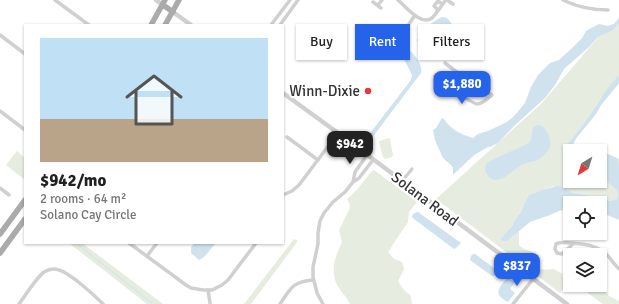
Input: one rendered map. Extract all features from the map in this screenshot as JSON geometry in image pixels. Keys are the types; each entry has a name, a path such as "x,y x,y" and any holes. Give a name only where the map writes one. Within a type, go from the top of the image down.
{"main road":[{"path":"166,24 179,0"},
{"path":"152,24 164,2 173,12"},
{"path":"12,236 2,232 24,201"},
{"path":"0,253 24,220"}],"street":[{"path":"56,0 88,24"},
{"path":"156,0 164,2"},
{"path":"378,5 382,0"},
{"path":"398,0 420,19 424,20 433,17 442,4 447,0 452,4"},
{"path":"563,0 582,7 608,10"},
{"path":"272,24 294,1"},
{"path":"281,24 294,1"},
{"path":"373,2 381,8"},
{"path":"173,12 190,24"},
{"path":"409,24 416,15"},
{"path":"0,35 24,53"},
{"path":"435,76 475,104 481,103 492,95 467,80 445,63"},
{"name":"Solana Road","path":"284,94 567,304"},
{"path":"0,112 24,129"},
{"path":"284,195 296,188 338,133"},
{"path":"287,137 318,160"},
{"path":"353,182 355,172 367,155"},
{"path":"323,304 317,293 313,280 313,267 318,249 318,228 320,221 324,213 333,202 359,178 373,160"},
{"path":"402,182 412,169"},
{"path":"0,188 10,195"},
{"path":"574,243 562,254 557,253 555,249 556,244 560,242 574,243 588,244 600,249 619,269"},
{"path":"130,244 186,285 197,290 208,290 222,285 228,280 255,244"},
{"path":"147,256 156,244"},
{"path":"20,304 41,275 48,270 54,269 66,273 103,304"},
{"path":"513,304 533,279"},
{"path":"280,304 292,287 296,284 313,280"},
{"path":"208,290 210,303"}],"shaded area":[{"path":"619,18 619,83 573,144 563,144 563,188 607,188 607,154 619,159 619,202 607,200 607,196 593,196 573,193 554,186 529,195 512,226 502,237 507,241 519,231 519,245 524,249 533,252 538,268 544,270 554,269 563,274 563,288 560,293 436,199 541,104 608,26 614,24"},
{"path":"389,138 393,155 392,157 385,159 383,157 379,142"},
{"path":"17,151 24,157 24,179 6,165"},
{"path":"374,170 417,202 409,212 408,222 388,252 394,259 402,262 404,269 398,281 403,289 411,296 412,304 350,304 337,285 335,279 334,263 342,242 339,230 350,205 347,199"},
{"path":"294,239 298,241 251,304 244,304"},
{"path":"70,244 83,244 163,304 147,304"},
{"path":"587,292 607,292 609,296 619,301 619,304 603,304"}],"water":[{"path":"442,17 447,18 452,24 431,24"},
{"path":"619,18 619,23 613,30 598,37 564,69 555,85 545,98 514,126 498,143 474,155 453,175 453,168 443,158 435,140 433,130 442,118 457,131 473,138 478,134 507,122 525,103 531,87 538,75 550,63 559,60 582,38 586,31 599,24 608,26 614,24"},
{"path":"410,51 418,60 421,73 371,139 369,138 371,132 411,80 412,75 404,60 410,60"},
{"path":"619,75 619,83 573,144 568,144 586,121 604,93"},
{"path":"540,125 545,129 550,139 550,146 546,153 537,160 523,164 503,178 493,180 489,177 485,170 486,164 529,143 533,128"},
{"path":"607,154 617,158 619,164 619,220 607,215 607,200 611,201 617,199 618,191 607,181"},
{"path":"557,186 573,193 593,196 563,196 563,210 530,222 507,241 502,241 502,237 512,226 521,212 529,195"},
{"path":"417,212 461,243 454,249 414,219 412,217 413,214"},
{"path":"194,244 215,244 204,257 199,260 191,253 191,247"},
{"path":"473,254 498,271 494,276 470,260"},
{"path":"507,278 515,282 510,289 515,293 508,302 500,297 498,291"}],"waterway":[{"path":"77,244 153,304"}],"place":[{"name":"Winn-Dixie","path":"368,91"}]}
